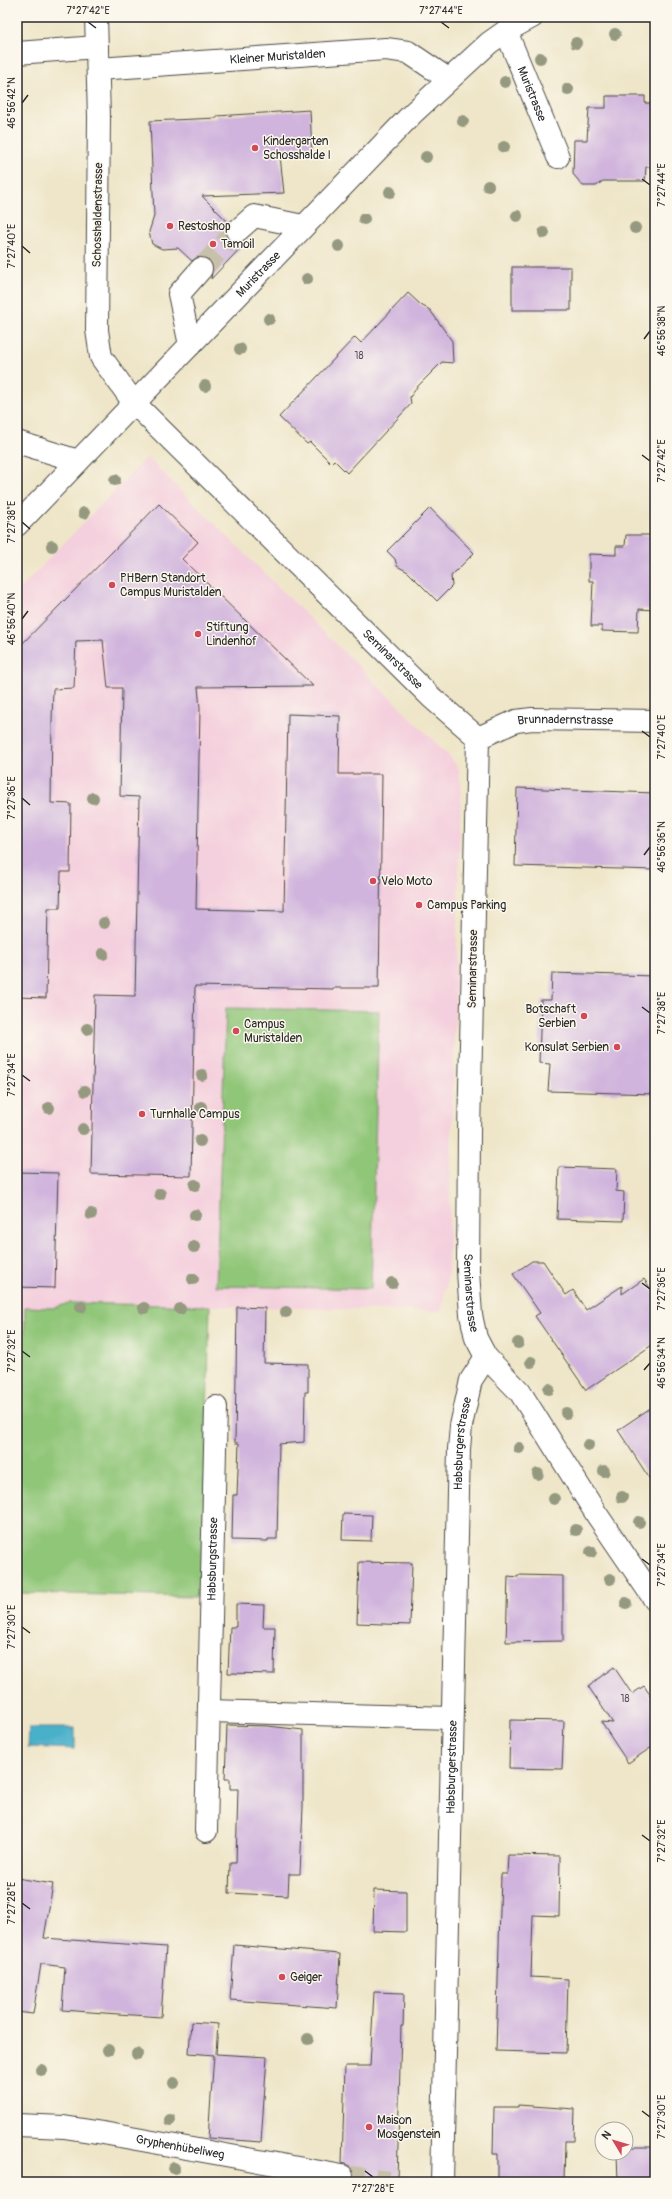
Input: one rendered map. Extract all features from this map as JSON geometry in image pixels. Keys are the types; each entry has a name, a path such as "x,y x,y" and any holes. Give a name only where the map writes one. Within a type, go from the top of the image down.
{"street":[{"name":"Schosshaldenstrasse","path":"96,17 98,69 99,346 102,357 134,403"},
{"name":"Muristrasse","path":"17,525 303,226 448,79 506,31 532,17"},
{"name":"Muristrasse","path":"506,31 558,157"},
{"path":"17,53 97,47"},
{"name":"Kleiner Muristalden","path":"98,69 386,49 408,52 448,79"},
{"path":"237,231 254,216 303,226"},
{"path":"190,345 179,294 201,269"},
{"name":"Seminarstrasse","path":"134,403 432,698 478,738 469,1132 468,1271 470,1301 476,1338 486,1357 520,1392 597,1515 655,1600"},
{"path":"17,442 78,461"},
{"name":"Brunnadernstrasse","path":"478,738 516,721 532,719 655,721"},
{"name":"Habsburgerstrasse","path":"442,2182 452,1718 461,1432 471,1380 486,1357"},
{"name":"Habsburgstrasse","path":"206,1831 216,1407"},
{"path":"209,1711 452,1718"},
{"name":"Gryphenhübeliweg","path":"17,2125 64,2128 103,2134 342,2176"}],"shaded area":[{"name":"Campus Muristalden","path":"147,457 450,757 459,769 461,785 448,1277 441,1311 210,1306 203,1598 17,1593 17,592"}],"green space":[{"path":"226,1008 379,1011 371,1289 216,1286"},
{"path":"68,1303 210,1306 202,1597 17,1593 19,1391 23,1391 25,1307 55,1308"}],"water":[{"path":"29,1728 75,1728 75,1749 28,1747"}],"building":[{"path":"606,96 645,96 645,103 655,103 655,167 646,167 645,181 603,181 596,186 583,186 573,174 574,140 587,140 589,108 606,108"},
{"path":"310,110 312,152 280,156 284,193 202,196 228,222 225,233 228,240 233,243 247,241 211,279 213,265 209,259 197,257 192,261 178,248 162,249 152,244 149,232 154,216 150,121 217,118 217,116"},
{"path":"512,267 571,267 571,310 512,310"},
{"path":"408,293 421,305 430,310 452,341 453,363 442,362 418,386 410,397 411,404 347,473 334,460 331,463 310,442 307,444 279,417 355,337 361,343"},
{"path":"159,504 198,542 182,559 313,686 198,687 200,708 196,909 284,911 288,714 340,716 339,774 382,774 379,988 333,989 195,986 191,1176 91,1174 95,995 135,996 139,797 120,796 122,688 108,688 103,640 76,641 74,688 53,689 52,720 51,803 71,804 70,872 61,872 60,908 48,908 46,998 17,997 17,649"},
{"path":"430,508 474,553 451,576 452,586 437,601 408,572 397,566 395,559 387,551"},
{"path":"626,535 655,535 655,610 639,609 638,632 602,631 602,626 591,626 593,581 589,581 589,554 616,555 616,546 625,546"},
{"path":"517,788 655,793 655,870 515,866"},
{"path":"552,973 655,976 655,1094 548,1091 550,1064 539,1063 541,1000 551,1000"},
{"path":"559,1167 617,1169 616,1191 624,1192 623,1221 557,1219"},
{"path":"17,1172 58,1173 55,1288 17,1287"},
{"path":"532,1261 543,1261 566,1295 573,1290 586,1310 622,1286 622,1294 644,1279 655,1295 655,1343 586,1390 535,1316 540,1313 513,1274"},
{"path":"237,1307 265,1308 264,1363 308,1364 308,1392 305,1392 304,1442 279,1444 277,1539 268,1539 268,1541 232,1540 233,1495 237,1495 239,1443 235,1443"},
{"path":"655,1405 655,1487 618,1430"},
{"path":"343,1514 372,1515 371,1541 342,1540"},
{"path":"359,1562 412,1563 410,1625 357,1623"},
{"path":"518,1575 563,1576 563,1641 506,1642 508,1576 518,1577"},
{"path":"236,1604 264,1605 263,1627 275,1627 274,1674 228,1673 230,1627 236,1627"},
{"path":"614,1667 632,1694 644,1686 655,1702 655,1745 628,1763 601,1722 613,1723 588,1686"},
{"path":"510,1720 564,1721 562,1769 509,1768"},
{"path":"227,1725 268,1726 303,1730 303,1807 300,1874 289,1874 288,1896 229,1893 230,1863 236,1863 238,1789 230,1789 230,1779 225,1779"},
{"path":"508,1855 560,1856 559,1916 533,1915 531,1977 568,1979 566,2053 496,2051 501,1874 507,1874"},
{"path":"17,1878 53,1884 44,1938 166,1947 161,2017 62,2010 65,1967 41,1964 33,2014 17,2012"},
{"path":"374,1890 406,1891 406,1932 373,1931"},
{"path":"234,1945 340,1954 337,2008 230,2000"},
{"path":"374,1992 404,1993 403,2026 401,2026 397,2182 353,2182 354,2171 350,2166 342,2163 345,2066 370,2066"},
{"path":"191,2022 218,2024 216,2054 267,2057 261,2142 208,2138 214,2055 189,2053"},
{"path":"518,2105 575,2109 574,2141 565,2141 564,2182 498,2182 498,2154 493,2154 494,2107 518,2107"},
{"path":"634,2147 655,2147 655,2182 618,2182 617,2161 634,2161"}],"tunnel":[{"path":"201,269 237,231"},
{"path":"342,2176 389,2182"}],"place":[{"name":"Kindergarten Schosshalde I","path":"255,148"},
{"name":"Restoshop","path":"170,226"},
{"name":"Tamoil","path":"213,244"},
{"name":"PHBern Standort Campus Muristalden","path":"112,585"},
{"name":"Stiftung Lindenhof","path":"198,634"},
{"name":"Velo Moto","path":"373,881"},
{"name":"Campus Parking","path":"419,905"},
{"name":"Botschaft Serbien","path":"584,1016"},
{"name":"Campus Muristalden","path":"236,1031"},
{"name":"Konsulat Serbien","path":"617,1047"},
{"name":"Turnhalle Campus","path":"142,1114"},
{"name":"Geiger","path":"282,1977"},
{"name":"Maison Mosgenstein","path":"369,2127"}]}
